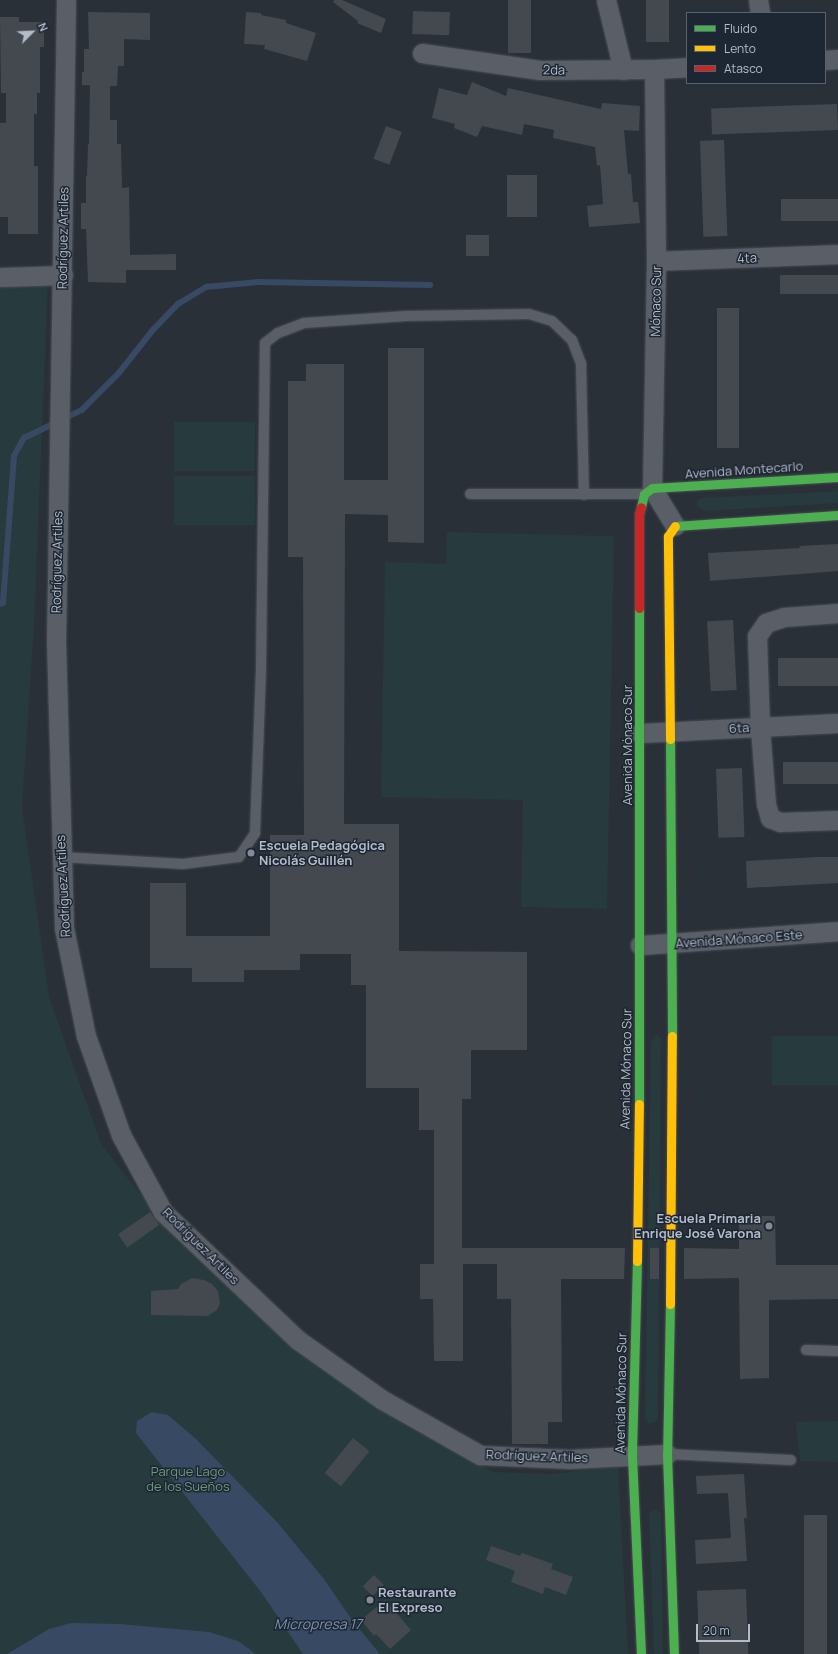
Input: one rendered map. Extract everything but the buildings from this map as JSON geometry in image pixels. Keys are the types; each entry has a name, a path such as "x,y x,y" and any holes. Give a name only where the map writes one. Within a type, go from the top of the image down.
{"main road":[{"name":"Avenida Montecarlo","path":"648,491 838,477"},
{"name":"Avenida Mónaco Sur","path":"641,1654 632,1456 637,1279 640,945 639,514 648,491"},
{"path":"674,1654 667,1454 671,1279 673,944 668,536 675,526 838,515"}],"street":[{"name":"Rodríguez Artiles","path":"66,0 63,275 56,641 64,928 86,1036 121,1135 163,1212 298,1340 381,1398 480,1455 570,1459 667,1454"},
{"path":"606,0 623,70"},
{"path":"758,0 760,12"},
{"name":"2da","path":"422,53 540,70 623,70 686,67"},
{"path":"826,60 838,59"},
{"name":"Mónaco Sur","path":"648,491 656,262 654,69"},
{"name":"4ta","path":"656,262 838,254"},
{"path":"0,277 63,275"},
{"path":"648,491 675,526"},
{"path":"838,613 784,617 766,623 757,636 760,728 766,804 770,818 780,822 838,820"},
{"name":"6ta","path":"640,732 760,728 838,723"},
{"name":"Avenida Mónaco Este","path":"640,945 673,944 838,931"}],"lane":[{"path":"61,857 183,864 239,857 255,833 261,667 265,343 278,333 304,323 407,316 529,314 552,321 572,340 581,364 584,495"},
{"path":"470,494 584,495 648,491"},
{"path":"806,1350 838,1351"},
{"path":"667,1454 791,1460"}],"green space":[{"name":"Parque Lago de los Sueños","path":"48,280 34,625 22,807 49,997 101,1144 141,1195 328,1373 406,1426 493,1472 550,1474 618,1467 628,1654 0,1654 0,283"},
{"path":"174,422 255,422 255,471 174,471"},
{"path":"174,476 255,476 255,525 174,525"},
{"path":"838,491 838,503 705,511 697,506 697,502 701,498"},
{"path":"447,532 614,536 607,909 521,907 523,800 381,797 385,562 446,564"},
{"path":"657,1034 661,1039 658,1417 656,1421 650,1424 645,1419 651,1041"},
{"path":"772,1036 838,1036 838,1085 772,1085"},
{"path":"838,1421 838,1462 800,1461 796,1422"},
{"path":"655,1509 661,1513 663,1654 654,1654 649,1514"}],"water":[{"name":"Micropresa 17","path":"152,1412 168,1415 196,1439 277,1522 324,1579 352,1620 380,1654 303,1654 261,1592 136,1433 137,1421"},
{"name":"Micropresa 17","path":"71,1623 120,1624 209,1632 238,1641 256,1654 7,1654 49,1629"}],"waterway":[{"path":"0,604 3,603 14,456 24,438 82,410 119,373 153,330 178,304 206,287 258,282 430,285"}],"traffic: fast":[{"path":"641,507 644,494 652,488 838,477"},
{"path":"675,526 838,515"},
{"path":"639,608 639,1104"},
{"path":"670,739 672,1036"},
{"path":"637,1261 632,1456 641,1654"},
{"path":"670,1304 667,1454 674,1654"}],"traffic: slow":[{"path":"670,739 668,536 675,526"},
{"path":"670,1304 672,1036"},
{"path":"637,1261 639,1104"}],"traffic: jam":[{"path":"639,608 639,514 641,507"}],"place":[{"name":"Escuela Pedagógica Nicolás Guillén","path":"251,853"},
{"name":"Escuela Primaria Enrique José Varona","path":"769,1226"},
{"name":"Restaurante El Expreso","path":"370,1600"}]}
